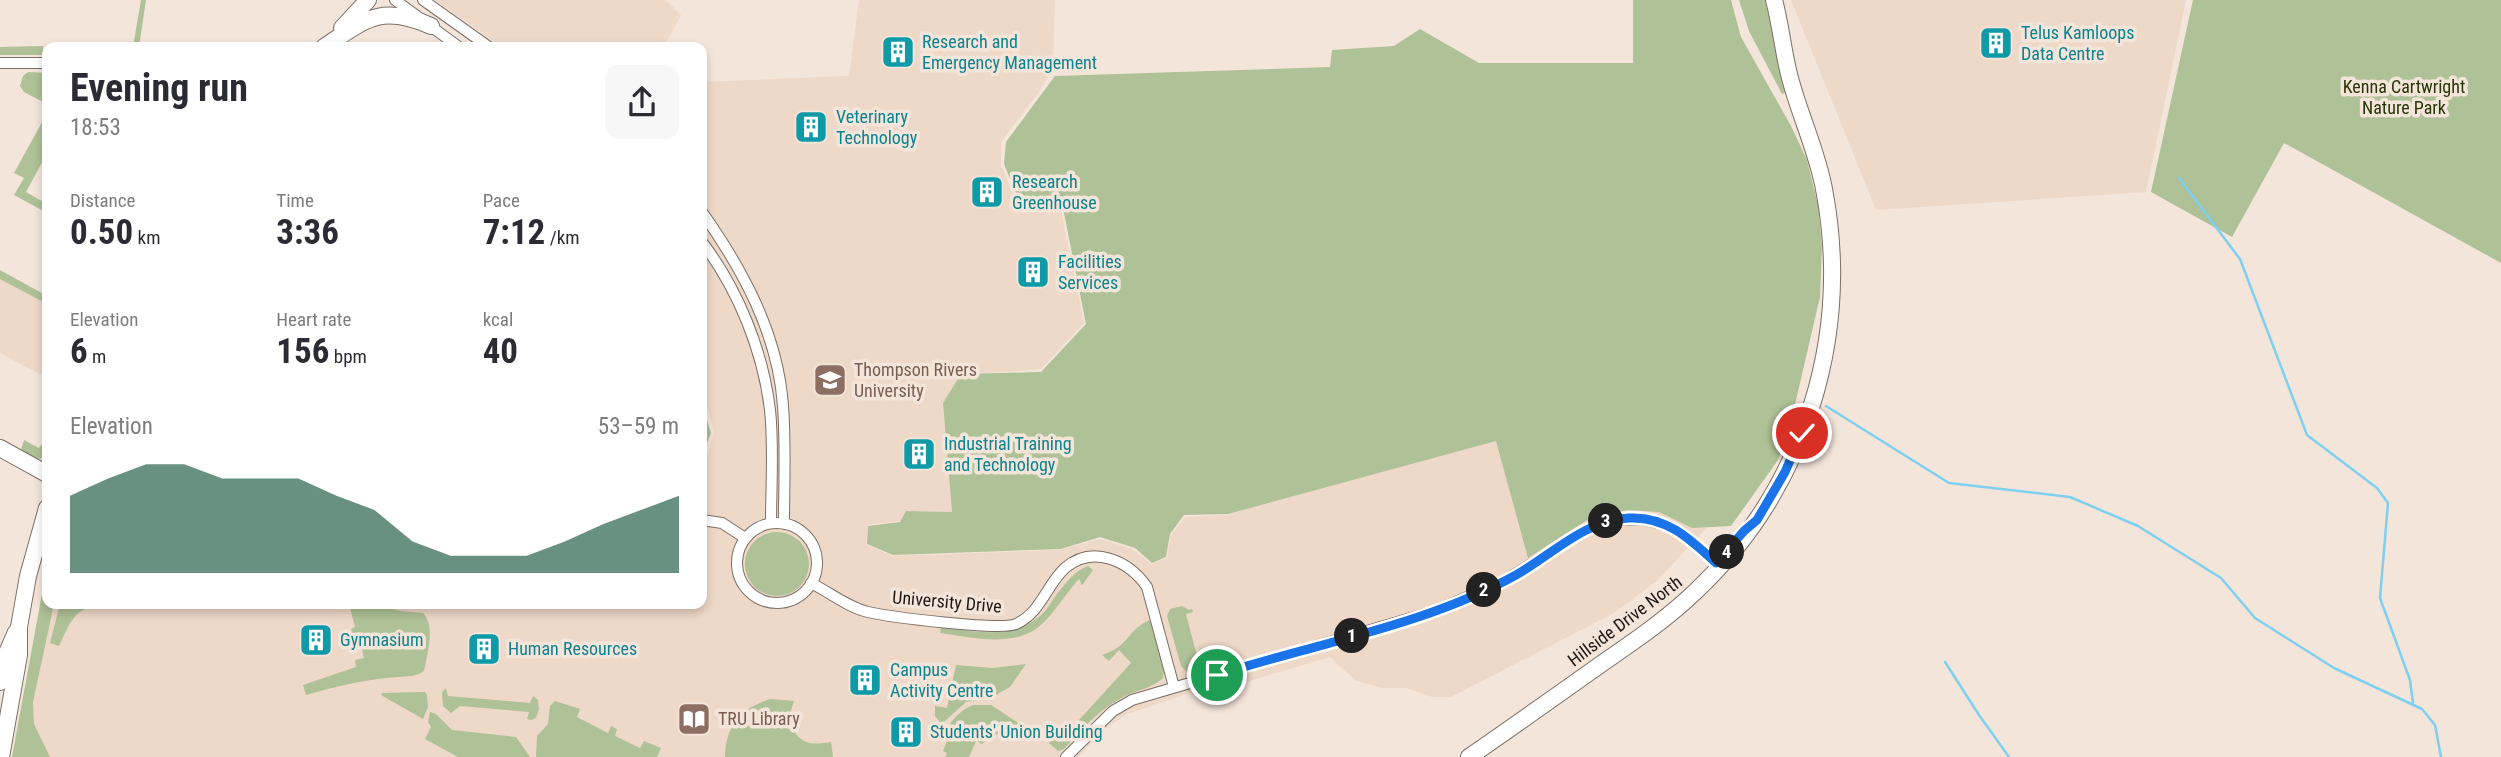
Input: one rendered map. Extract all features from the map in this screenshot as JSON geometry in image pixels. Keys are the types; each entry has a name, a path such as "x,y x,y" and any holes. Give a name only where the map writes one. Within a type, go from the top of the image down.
{"street":[{"path":"329,42 368,0"},
{"path":"395,0 452,42"},
{"path":"423,0 482,42"},
{"name":"Hillside Drive North","path":"1469,757 1645,634 1683,603 1725,562 1757,520 1785,472 1810,414 1826,355 1832,295 1832,254 1824,190 1811,139 1791,80 1774,0"},
{"path":"332,42 369,19 384,15 408,16 430,26"},
{"path":"0,63 42,63"},
{"path":"707,219 729,249 758,302 774,354 783,404 784,524"},
{"path":"707,248 743,311 759,359 770,410 771,523"},
{"path":"0,448 42,471"},
{"path":"1066,757 1112,711 1132,699 1435,611 1504,581 1587,529 1613,520 1640,519 1667,525 1690,540 1716,563"},
{"path":"1683,603 1744,531 1757,520"},
{"path":"707,521 722,523 745,538"},
{"path":"771,523 784,524 796,528 813,546 817,559 816,571 811,583 793,600 768,602 746,589 737,568 737,558 745,538 752,531 771,523"},
{"path":"1,757 19,655 19,627 42,527"},
{"name":"University Drive","path":"811,583 866,612 993,627 1016,624 1039,606 1065,569 1081,559 1104,557 1123,562 1139,575 1147,587 1174,687"},
{"path":"0,682 6,655 19,627"}],"shaded area":[{"path":"435,0 666,0 681,15 667,42 495,42"},
{"name":"Thompson Rivers University","path":"859,0 1055,0 1053,68 1039,92 1001,142 1001,166 1022,213 1060,205 1084,323 1041,369 961,375 943,403 952,512 906,511 900,521 868,525 866,545 893,556 1060,550 1100,539 1133,549 1151,564 1167,558 1171,535 1185,517 1228,515 1500,426 1723,510 1657,581 1614,613 1451,697 1432,697 1407,688 1381,688 1355,680 1330,657 1249,681 1198,690 1125,715 1100,733 1079,757 12,757 42,594 42,609 707,609 707,456 714,432 707,405 707,82 849,76"},
{"path":"1791,0 2186,0 2146,192 1876,210"},
{"path":"0,270 42,293 42,375 0,353"}],"green space":[{"path":"141,0 146,0 140,42 134,42"},
{"path":"1633,0 1731,0 1741,37 1807,160 1818,205 1822,246 1820,297 1793,413 1778,460 1731,526 1692,528 1659,512 1629,510 1595,515 1528,558 1496,441 1228,514 1184,515 1170,534 1166,557 1152,563 1135,548 1100,537 1061,549 893,555 867,544 868,526 900,522 906,511 952,512 943,403 961,374 1041,372 1086,324 1062,203 1023,210 1004,164 1006,142 1055,76 1330,67 1332,50 1394,46 1420,29 1479,63 1633,63"},
{"path":"1739,0 1765,0 1787,92 1782,94 1749,31"},
{"name":"Kenna Cartwright Nature Park","path":"2193,0 2501,0 2501,263 2284,143 2232,237 2151,192"},
{"path":"42,46 42,55 0,55 0,47"},
{"path":"28,72 42,73 42,101 24,92 20,86 23,76"},
{"path":"42,122 42,162 26,192 42,201 42,210 14,195 24,178 14,173"},
{"path":"0,270 42,293 42,301 0,279"},
{"path":"707,420 711,433 707,443"},
{"path":"24,440 39,448 42,444 42,459 38,459 21,450"},
{"path":"777,532 800,541 809,564 800,587 777,596 754,587 745,564 754,541"},
{"path":"1088,566 1093,570 1083,584 1081,585 1080,579 1077,581 1047,619 1031,632 1006,639 979,639 940,633 941,628 993,632 1029,624 1045,611 1071,578"},
{"path":"42,594 42,609 53,609 33,702 34,724 50,757 12,757"},
{"path":"1182,606 1192,609 1193,612 1186,614 1198,660 1207,658 1210,669 1189,674 1181,666 1167,616 1170,609"},
{"path":"59,609 86,609 76,615 59,646 50,643"},
{"path":"350,609 393,609 423,613 430,633 424,671 415,675 363,681 306,695 303,685 356,667 355,660 364,658 361,645 356,646 351,629 355,627"},
{"path":"1150,620 1164,670 1163,678 1110,705 1089,722 1064,749 1058,751 1049,743 1052,737 1059,742 1131,663 1119,650 1109,661 1102,655 1118,647 1136,629"},
{"path":"1026,664 1010,687 992,697 966,702 945,721 940,722 935,716 935,706 947,708 956,665 992,668"},
{"path":"446,688 448,696 530,703 533,696 538,700 539,709 536,718 531,720 527,719 529,712 460,706 451,713 443,706 442,692"},
{"path":"425,692 428,707 423,719 381,695 382,693"},
{"path":"770,699 794,701 788,720 796,734 809,743 831,742 833,757 725,757 728,736 737,720 750,708"},
{"path":"555,701 580,709 577,717 608,733 611,726 617,729 615,736 640,748 644,741 661,748 657,757 536,757 537,736 548,724 550,706"},
{"path":"973,705 991,705 1026,728 1016,736 993,734 982,744 976,741 969,757 945,757 947,753 943,751 949,736 947,729 958,715"},
{"path":"430,712 436,714 452,730 516,737 530,757 458,757 425,739 431,727 428,722"}],"waterway":[{"path":"2179,178 2240,259 2307,435 2377,488 2388,503 2380,598 2410,680 2413,703"},
{"path":"1826,406 1949,483 2070,497 2138,526 2221,578 2255,618 2334,668 2422,709 2435,725 2441,757"},
{"path":"1945,662 2009,757"}],"place":[{"name":"Telus Kamloops Data Centre","path":"1996,43"},
{"name":"Research and Emergency Management","path":"898,52"},
{"name":"Veterinary Technology","path":"811,127"},
{"name":"Research Greenhouse","path":"987,192"},
{"name":"Facilities Services","path":"1033,272"},
{"name":"Thompson Rivers University","path":"830,380"},
{"name":"Industrial Training and Technology","path":"919,454"},
{"name":"Gymnasium","path":"316,640"},
{"name":"Human Resources","path":"484,649"},
{"name":"Campus Activity Centre","path":"865,680"},
{"name":"TRU Library","path":"694,719"},
{"name":"Students' Union Building","path":"906,732"}],"route":[{"path":"1217,675 1435,611 1504,581 1587,529 1604,522 1629,518 1667,525 1690,540 1716,563 1757,520 1785,472 1802,433"}]}
